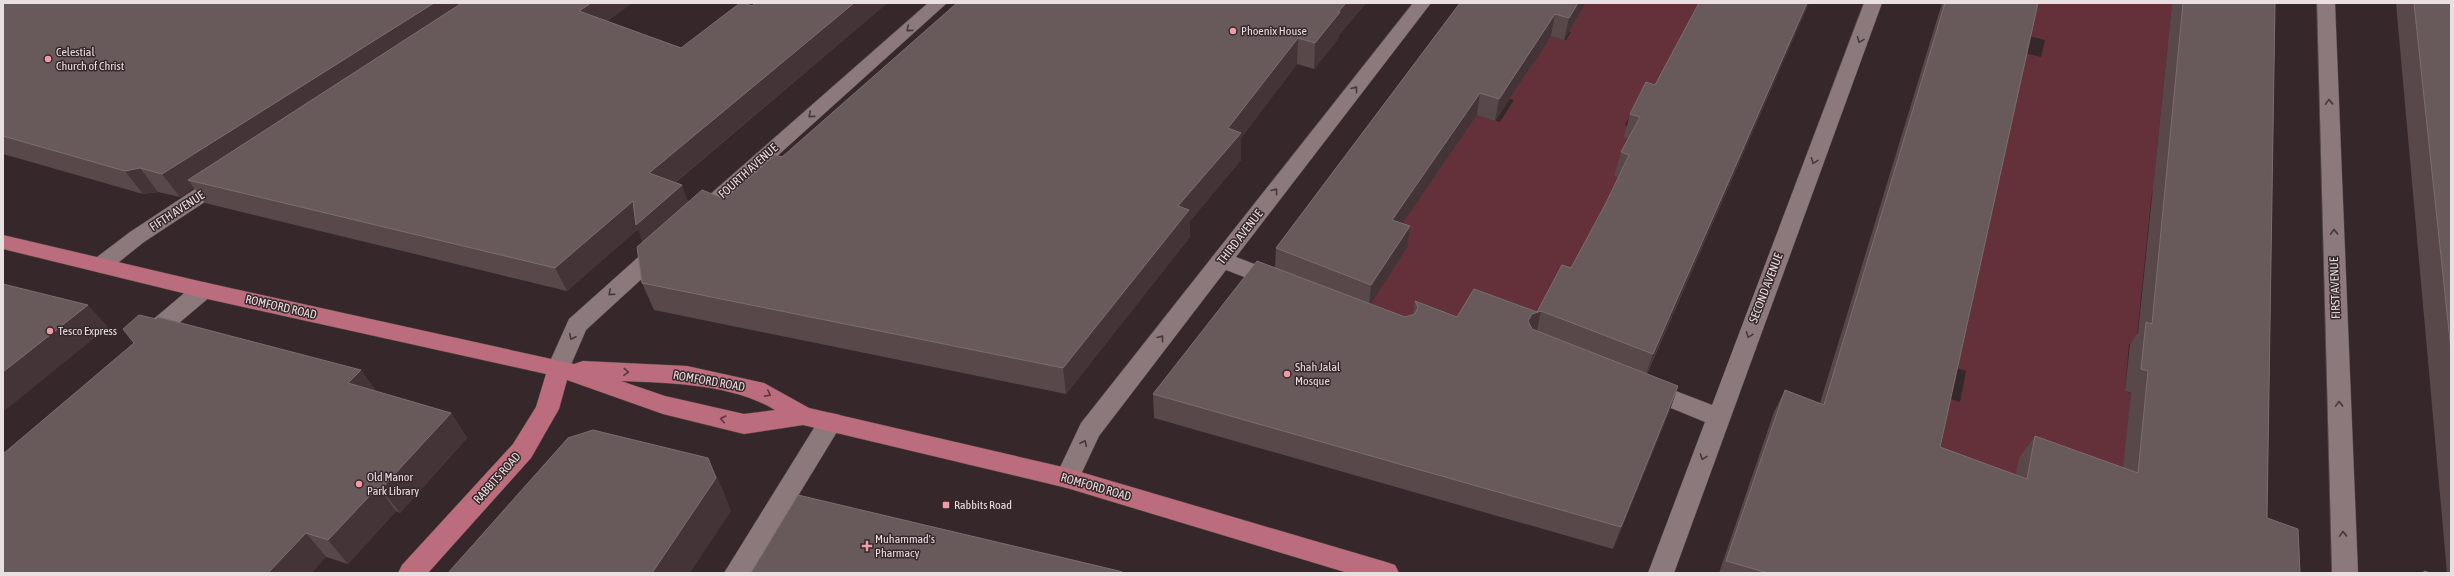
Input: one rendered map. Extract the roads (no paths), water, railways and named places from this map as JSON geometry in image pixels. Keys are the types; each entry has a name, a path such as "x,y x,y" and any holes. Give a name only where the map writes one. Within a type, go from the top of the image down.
{"main road":[{"name":"ROMFORD ROAD","path":"3,242 203,290 560,368 663,405 744,424 803,416"},
{"name":"ROMFORD ROAD","path":"560,368 687,375 764,392 803,416 1067,478 1386,573"},
{"name":"RABBITS ROAD","path":"411,573 522,451 547,409 560,368"}],"street":[{"name":"FOURTH AVENUE","path":"560,368 577,326 938,3"},
{"name":"THIRD AVENUE","path":"1067,478 1090,430 1422,3"},
{"name":"SECOND AVENUE","path":"1661,573 1873,3"},
{"name":"FIRST AVENUE","path":"2326,3 2344,573"},
{"name":"FIFTH AVENUE","path":"101,265 137,237 242,168"},
{"path":"1222,260 1301,291"},
{"path":"128,353 203,290"},
{"path":"1622,379 1718,417"},
{"path":"737,573 831,422"}],"place":[{"name":"Phoenix House","path":"1233,31"},
{"name":"Celestial Church of Christ","path":"48,59"},
{"name":"Tesco Express","path":"50,331"},
{"name":"Shah Jalal Mosque","path":"1287,374"},
{"name":"Old Manor Park Library","path":"359,484"},
{"name":"Rabbits Road","path":"946,505"},
{"name":"Muhammad's Pharmacy","path":"867,546"}]}
